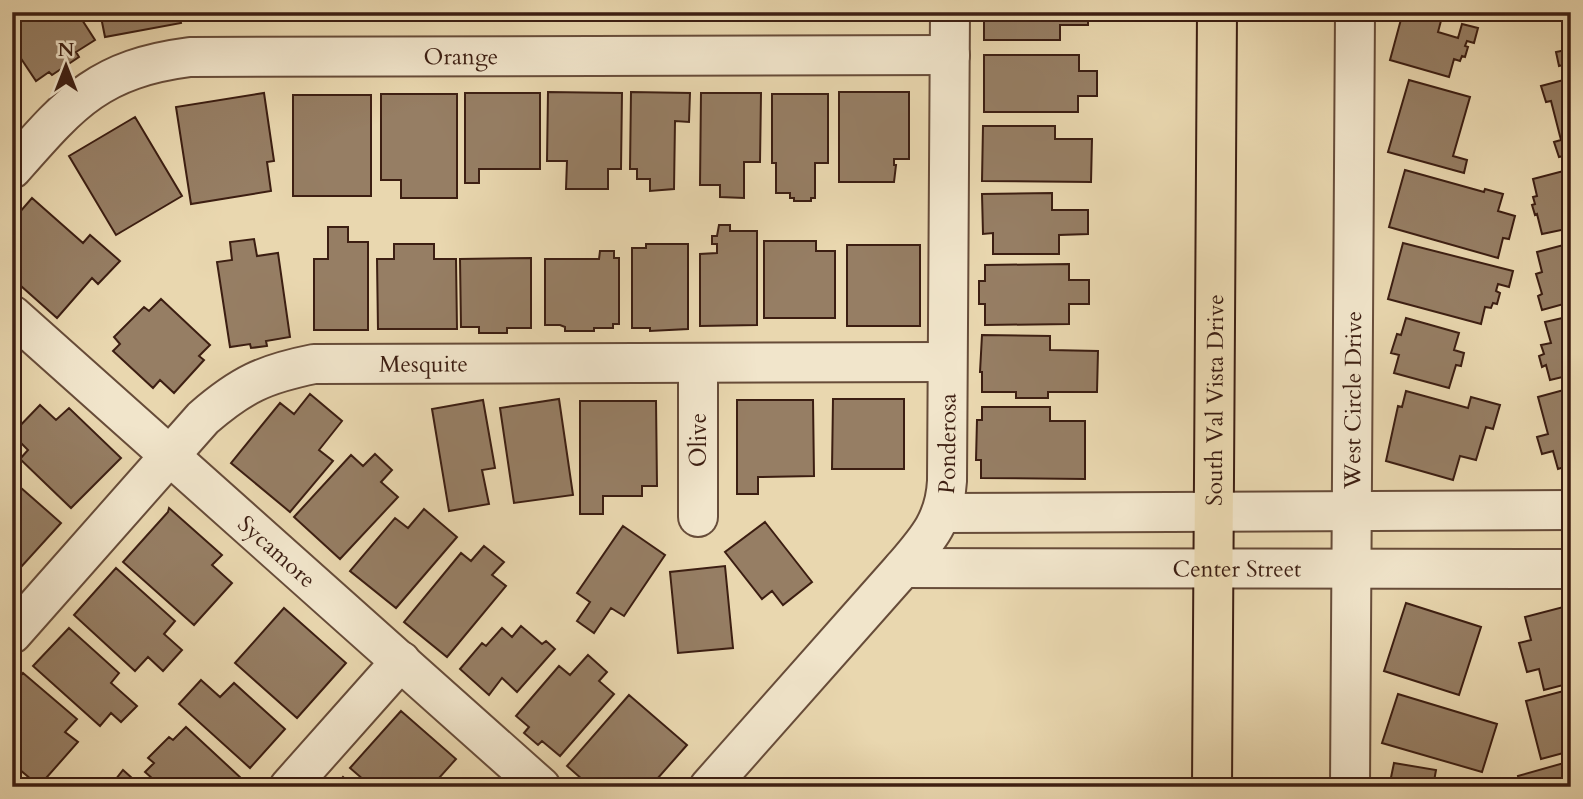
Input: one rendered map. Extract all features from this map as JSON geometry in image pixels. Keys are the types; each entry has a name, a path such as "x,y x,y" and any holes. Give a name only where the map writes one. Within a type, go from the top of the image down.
{"main road":[{"name":"South Val Vista Drive","path":"1212,787 1217,12"}],"lane":[{"name":"Ponderosa","path":"709,787 903,568 933,531 943,513 947,481 950,12"},
{"name":"West Circle Drive","path":"1350,787 1355,12"},
{"name":"Orange","path":"12,169 57,118 79,98 106,81 133,68 190,57 950,55"},
{"name":"Sycamore","path":"12,315 541,787"},
{"name":"Mesquite","path":"12,634 203,418 228,396 254,380 285,370 314,364 946,362"},
{"name":"Olive","path":"698,363 698,517"},
{"path":"943,513 1571,510"},
{"path":"1045,513 1045,568"},
{"name":"Center Street","path":"903,568 1571,569"},
{"path":"289,787 401,662"}],"building":[{"path":"12,12 77,12 95,40 76,52 79,57 52,75 49,72 36,81 12,45"},
{"path":"100,12 179,12 181,23 105,37"},
{"path":"193,12 249,12 249,17 193,18"},
{"path":"259,12 318,12 318,18 259,18"},
{"path":"329,12 382,12 382,17 329,17"},
{"path":"396,12 456,12 456,17 414,21 414,17 396,17"},
{"path":"463,12 539,12 539,17 463,17"},
{"path":"546,12 622,12 622,17 566,20 566,17 546,16"},
{"path":"635,12 691,12 691,16 635,16"},
{"path":"705,12 759,12 759,15 705,15"},
{"path":"773,12 833,12 833,14 773,15"},
{"path":"845,12 916,12 916,15 846,17"},
{"path":"984,12 1088,12 1088,25 1060,25 1060,40 984,40"},
{"path":"1403,12 1427,12 1442,17 1438,32 1458,38 1462,24 1478,28 1474,43 1467,41 1465,57 1462,56 1460,61 1454,59 1449,77 1390,60"},
{"path":"1481,12 1512,12 1509,20"},
{"path":"1564,12 1571,12 1571,38"},
{"path":"1571,49 1571,63 1559,66 1556,52"},
{"path":"984,55 1079,55 1079,71 1097,71 1097,96 1078,96 1078,112 984,112"},
{"path":"1571,78 1571,154 1559,157 1554,142 1561,140 1551,101 1546,102 1541,86"},
{"path":"1409,80 1470,97 1453,156 1467,160 1464,173 1388,152"},
{"path":"548,92 622,93 621,169 608,169 608,189 566,189 567,161 547,161"},
{"path":"631,92 690,93 689,122 675,121 674,189 650,191 650,179 637,179 637,169 630,169"},
{"path":"839,92 909,92 909,159 894,159 894,182 839,182"},
{"path":"264,93 274,161 267,162 271,191 191,204 176,107"},
{"path":"465,93 540,93 540,169 479,169 479,183 465,183"},
{"path":"701,93 761,93 760,162 744,162 744,198 720,197 720,185 700,185"},
{"path":"381,94 457,94 457,198 401,198 401,180 381,180"},
{"path":"772,94 828,94 828,163 815,163 815,198 811,198 811,201 794,201 794,198 790,198 790,193 776,193 776,163 772,163"},
{"path":"293,95 371,95 371,196 293,196"},
{"path":"135,117 182,196 116,235 69,156"},
{"path":"983,126 1055,126 1055,139 1092,139 1091,182 982,181"},
{"path":"1571,169 1571,228 1542,234 1532,205 1535,204 1533,197 1537,196 1533,179"},
{"path":"1405,170 1484,192 1485,189 1503,194 1498,211 1515,216 1509,239 1503,238 1498,258 1389,227"},
{"path":"1052,193 1052,210 1088,210 1088,234 1059,235 1059,254 993,254 993,233 983,234 982,194"},
{"path":"32,198 83,243 90,235 120,261 98,284 92,278 57,318 12,278 12,221"},
{"path":"719,225 730,225 730,231 757,231 757,325 700,326 700,254 717,253 717,244 712,244 712,236 717,236"},
{"path":"328,227 348,227 348,242 368,242 368,330 314,330 314,259 328,259"},
{"path":"254,239 257,256 278,253 290,337 266,341 267,346 251,348 250,344 230,347 217,262 232,260 230,242"},
{"path":"764,241 816,241 816,251 835,251 835,318 764,318"},
{"path":"1403,243 1513,271 1509,287 1498,284 1496,291 1500,293 1497,304 1493,303 1491,308 1485,307 1481,324 1388,299"},
{"path":"1571,243 1571,302 1542,310 1538,296 1542,294 1536,274 1542,272 1537,252"},
{"path":"394,244 434,244 434,259 456,259 457,329 378,329 377,259 394,259"},
{"path":"646,244 688,244 688,329 650,331 650,328 632,328 632,248 646,248"},
{"path":"847,245 920,245 920,326 847,326"},
{"path":"600,251 614,251 614,258 619,258 619,324 613,324 613,328 594,328 594,331 565,331 565,327 560,325 545,325 545,259 599,259"},
{"path":"531,258 531,328 507,328 507,333 479,333 479,327 461,327 460,259"},
{"path":"1069,264 1069,280 1089,280 1089,304 1069,304 1069,324 985,325 985,304 979,304 979,281 985,281 985,265"},
{"path":"161,299 210,345 199,356 204,360 174,393 160,380 153,388 113,351 120,344 114,337 144,307 149,311"},
{"path":"1571,316 1571,375 1550,380 1546,365 1542,367 1539,356 1544,354 1541,345 1551,343 1545,322"},
{"path":"1406,318 1459,333 1454,350 1464,353 1461,366 1456,365 1449,388 1394,373 1399,355 1391,353 1397,334 1401,335"},
{"path":"982,335 1050,336 1050,350 1098,351 1097,392 1048,392 1048,398 1016,398 1016,392 982,392"},
{"path":"1571,388 1571,465 1558,469 1553,451 1542,454 1537,437 1548,434 1538,397"},
{"path":"1406,391 1468,408 1471,397 1500,405 1493,429 1486,427 1476,460 1460,456 1453,480 1386,461 1398,406 1402,407"},
{"path":"310,394 342,421 319,450 333,461 290,512 231,463 280,403 294,414"},
{"path":"559,399 573,495 514,503 500,408"},
{"path":"833,399 904,399 904,469 832,469"},
{"path":"483,400 495,468 482,470 489,504 449,511 432,409"},
{"path":"737,400 813,400 814,476 758,477 758,494 737,494"},
{"path":"580,401 656,401 657,486 642,486 642,496 603,496 603,514 580,514"},
{"path":"40,405 56,420 69,408 121,458 71,508 20,459 28,450 12,434"},
{"path":"982,407 1050,407 1050,421 1085,421 1085,479 981,478 981,460 976,460 977,420 982,420"},
{"path":"375,454 392,470 381,482 398,497 340,559 294,517 351,455 363,466"},
{"path":"12,480 61,523 12,577"},
{"path":"169,508 222,555 212,565 232,583 194,625 123,562"},
{"path":"424,509 457,537 396,608 350,571 395,518 408,528"},
{"path":"765,522 812,582 783,605 772,591 762,599 725,552"},
{"path":"623,526 665,555 624,616 611,608 594,633 577,621 590,602 577,593"},
{"path":"484,546 504,562 492,575 506,586 447,657 404,622 461,553 471,561"},
{"path":"725,566 733,648 678,653 670,572"},
{"path":"116,568 175,621 164,634 182,650 163,671 148,657 135,671 74,615"},
{"path":"1406,603 1481,627 1459,695 1384,671"},
{"path":"1571,605 1571,683 1544,690 1539,669 1527,672 1519,643 1531,640 1525,617"},
{"path":"284,608 346,663 297,718 235,663"},
{"path":"521,626 542,644 546,641 555,649 517,692 502,678 489,695 460,669 482,643 486,646 502,628 512,637"},
{"path":"69,628 119,673 111,683 137,706 121,722 111,713 100,726 33,666"},
{"path":"588,655 607,672 599,681 614,694 560,756 542,741 538,745 524,733 529,727 516,716 559,666 570,675"},
{"path":"23,673 77,719 65,732 78,742 39,786 12,763 12,685"},
{"path":"201,680 220,697 234,683 285,729 250,768 179,704"},
{"path":"1571,689 1571,751 1541,759 1526,701"},
{"path":"1398,694 1497,724 1482,772 1382,743"},
{"path":"629,695 687,745 650,787 591,787 567,766"},
{"path":"401,711 456,759 431,787 372,787 350,768"},
{"path":"186,727 242,779 235,787 162,787 145,772 154,763 148,758 169,737 173,740"},
{"path":"1571,761 1571,787 1521,787 1518,776"},
{"path":"1394,763 1436,770 1433,787 1389,787"},
{"path":"123,770 142,787 114,787 112,784"},
{"path":"12,774 27,787 12,787"},
{"path":"343,777 354,787 335,787"}]}
